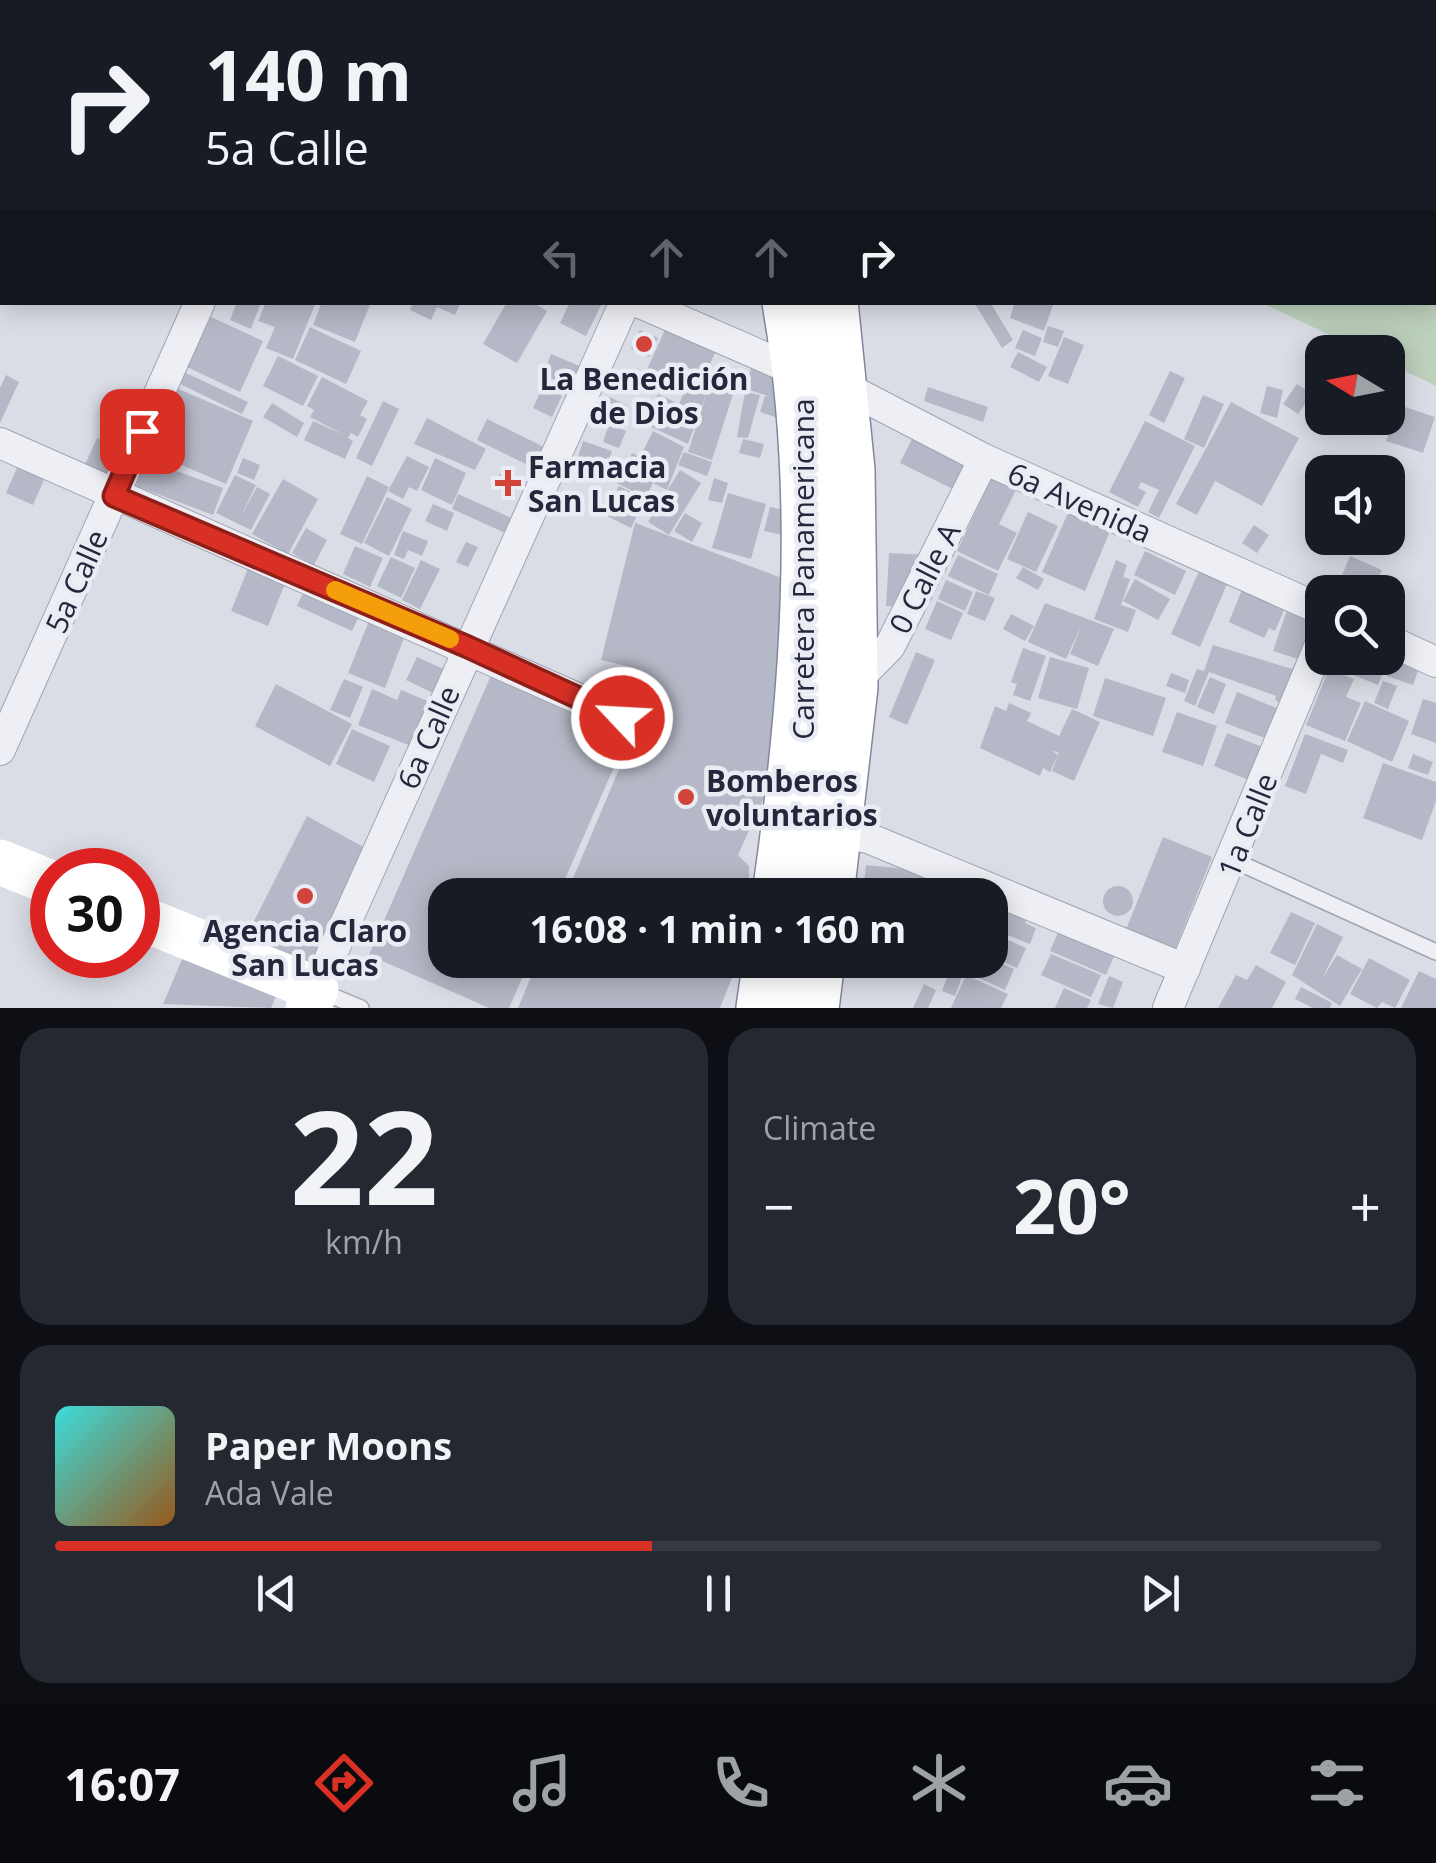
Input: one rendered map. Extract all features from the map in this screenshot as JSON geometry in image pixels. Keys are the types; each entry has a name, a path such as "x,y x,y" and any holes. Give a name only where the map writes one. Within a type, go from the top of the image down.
{"highway":[{"name":"Carretera Panamericana","path":"791,305 822,380 850,687 828,878"},
{"name":"Carretera Panamericana","path":"783,878 801,753 808,546 830,305"},
{"path":"764,1008 768,978"},
{"path":"811,1008 815,978"}],"street":[{"name":"5a Calle","path":"0,750 199,305"},
{"name":"6a Calle","path":"312,998 625,305"},
{"name":"6a Avenida","path":"645,305 822,380 984,459 1305,602"},
{"path":"0,443 622,718"},
{"name":"0 Calle A","path":"850,687 890,646 984,459"},
{"path":"1405,648 1436,662"},
{"name":"1a Calle","path":"1168,1008 1308,675"},
{"path":"835,832 868,838 1185,970"},
{"path":"0,862 30,874"},
{"path":"160,928 312,998"}],"lane":[{"path":"1233,860 1436,952"},
{"path":"312,998 361,1008"}],"green space":[{"path":"1266,305 1436,305 1436,386 1405,371 1405,335 1330,335"}],"building":[{"path":"236,305 260,305 251,329 230,320"},
{"path":"265,305 315,305 293,359 266,348 275,327 258,321"},
{"path":"321,305 370,305 355,342 313,325"},
{"path":"412,305 460,305 455,315 437,307 431,320 410,310"},
{"path":"505,305 537,305 547,311 517,363 483,344"},
{"path":"569,305 601,305 586,336 560,323"},
{"path":"976,305 992,305 1013,340 1002,348"},
{"path":"1014,305 1053,305 1044,331 1010,318"},
{"path":"211,317 263,341 240,392 187,367"},
{"path":"667,325 717,348 705,376 712,379 716,365 740,372 712,460 688,452 708,390 688,444 645,424 658,394 679,404 693,370 686,367 677,386 646,372"},
{"path":"1048,326 1064,331 1058,347 1043,342"},
{"path":"310,327 361,351 346,384 295,360"},
{"name":"La Benedición de Dios","path":"640,330 658,338 649,357 631,349"},
{"path":"1023,330 1042,338 1035,356 1015,348"},
{"path":"1064,337 1084,345 1068,384 1048,376"},
{"path":"1018,352 1047,367 1039,382 1010,367"},
{"path":"551,354 582,367 573,388 543,375"},
{"path":"278,356 318,376 303,406 263,386"},
{"path":"751,369 796,384 785,420 760,412 765,396 771,397 744,388"},
{"path":"1170,371 1185,378 1164,423 1149,415"},
{"path":"184,372 248,402 242,414 178,383"},
{"path":"6,375 19,382 0,423 0,388"},
{"path":"322,377 368,401 360,415 367,419 358,437 351,433 348,438 353,441 345,459 304,440 313,421 344,435 310,417 314,410 307,406"},
{"path":"1297,384 1305,389 1305,404 1298,414 1283,404"},
{"path":"1267,386 1283,390 1277,418 1260,413"},
{"path":"543,387 562,396 552,417 533,408"},
{"path":"928,387 988,407 983,422 924,401"},
{"path":"176,388 253,421 226,484 149,451"},
{"path":"745,392 760,395 748,438 737,437"},
{"path":"1203,395 1224,404 1204,448 1184,439"},
{"path":"609,397 627,405 620,422 602,414"},
{"path":"383,401 399,409 372,466 356,458"},
{"path":"1231,402 1299,438 1262,506 1215,481 1197,515 1176,504"},
{"path":"272,403 304,423 297,437 263,417"},
{"path":"1405,407 1435,417 1423,453 1386,441 1388,435 1405,435"},
{"path":"427,418 486,449 475,470 414,444"},
{"path":"487,419 548,449 538,470 477,440"},
{"path":"1145,421 1195,446 1159,518 1148,512 1159,490 1141,482 1138,488 1146,492 1138,507 1109,492"},
{"path":"609,424 626,431 619,448 603,442"},
{"path":"653,431 684,447 667,490 653,483 646,498 617,483 632,453 640,457"},
{"path":"913,437 968,464 955,490 900,463"},
{"path":"97,438 129,451 107,476 84,467"},
{"path":"743,439 764,444 760,458 739,453"},
{"path":"583,441 612,451 603,476 575,467"},
{"path":"684,452 712,462 707,476 678,465"},
{"path":"407,456 429,467 417,491 409,487 403,499 388,491"},
{"path":"243,458 260,465 254,480 237,473"},
{"path":"435,458 466,473 452,505 421,490"},
{"path":"146,460 223,488 213,515 136,486"},
{"path":"20,461 47,473 33,505 6,493"},
{"name":"Farmacia San Lucas","path":"502,470 521,478 513,496 494,488"},
{"path":"680,470 701,483 669,535 648,522"},
{"path":"235,475 256,485 240,518 257,487 270,494 251,530 216,513"},
{"path":"993,475 1017,488 999,524 1017,533 998,571 957,551"},
{"path":"367,476 389,487 362,544 340,534"},
{"path":"714,478 728,483 722,503 708,500"},
{"path":"283,479 318,499 288,554 252,534"},
{"path":"619,486 645,499 631,528 605,515"},
{"path":"728,493 766,504 751,559 712,548"},
{"path":"458,494 516,520 510,535 452,509"},
{"path":"387,497 412,509 389,556 364,543"},
{"path":"433,504 454,513 447,531 425,521"},
{"path":"1071,506 1113,524 1085,591 1042,572"},
{"path":"770,507 793,512 788,536 764,531"},
{"path":"1028,512 1058,526 1036,572 1007,559"},
{"path":"685,513 702,523 692,542 674,531"},
{"path":"635,523 798,584 765,795 738,855 749,866 749,878 573,878 633,736 635,668 601,660"},
{"path":"1254,525 1269,535 1257,553 1242,543"},
{"path":"306,528 327,540 314,565 292,553"},
{"path":"403,531 428,541 422,556 408,550 404,559 394,555"},
{"path":"466,542 478,547 468,567 456,562"},
{"path":"355,546 383,558 370,587 343,574"},
{"path":"1145,551 1186,571 1175,595 1134,575"},
{"path":"889,553 928,555 925,608 886,606"},
{"path":"958,555 998,574 989,595 948,576"},
{"path":"1350,556 1382,570 1380,575 1342,575"},
{"path":"391,557 415,568 401,598 377,586"},
{"path":"421,560 440,569 420,609 402,600"},
{"path":"1116,560 1127,565 1123,577 1130,579 1121,605 1136,610 1128,632 1094,619"},
{"path":"249,566 286,581 268,626 231,611"},
{"path":"1023,567 1044,579 1038,590 1016,578"},
{"path":"1199,571 1227,584 1200,647 1171,634"},
{"path":"1135,579 1170,599 1158,620 1123,601"},
{"path":"946,580 973,592 965,611 938,599"},
{"path":"306,586 361,612 352,631 297,606"},
{"path":"1243,587 1286,606 1275,631 1269,628 1264,638 1229,622"},
{"path":"976,591 995,598 985,621 967,614"},
{"path":"937,601 963,613 951,640 925,629"},
{"path":"1045,603 1114,629 1098,666 1070,654 1082,624 1066,659 1028,642"},
{"path":"1287,610 1305,616 1304,661 1273,651"},
{"path":"1011,614 1034,626 1025,641 1003,629"},
{"path":"369,621 405,635 385,688 348,673"},
{"path":"1213,645 1299,671 1287,705 1275,700 1276,696 1209,672 1195,706 1184,701 1197,669 1204,671"},
{"path":"1023,648 1046,656 1030,701 1013,695 1017,684 1011,682"},
{"path":"916,652 935,660 907,725 889,717"},
{"path":"417,657 448,671 437,695 406,680"},
{"path":"1050,657 1089,668 1077,709 1038,698"},
{"path":"1405,660 1420,665 1413,685 1387,676 1405,675"},
{"path":"492,673 629,733 565,878 428,878 428,978 522,978 509,1008 489,1008 369,955"},
{"path":"1171,673 1189,680 1185,693 1166,686"},
{"path":"1327,675 1354,679 1346,697 1361,703 1345,741 1306,725"},
{"path":"1354,675 1382,675 1378,685"},
{"path":"1210,677 1226,684 1214,714 1197,707"},
{"path":"1105,678 1166,698 1153,736 1093,716"},
{"path":"344,679 363,687 350,718 330,710"},
{"path":"1383,681 1397,686 1388,709 1374,703"},
{"path":"276,684 352,724 330,766 255,726"},
{"path":"372,689 397,700 401,690 435,704 416,748 358,725"},
{"path":"1237,692 1284,711 1273,741 1225,723"},
{"path":"1423,699 1436,703 1436,743 1411,734"},
{"path":"1365,701 1409,721 1392,762 1347,741"},
{"path":"1009,703 1031,713 1027,721 1059,736 1072,709 1100,722 1074,781 1052,771 1059,753 1051,750 1058,755 1050,772 1043,768 1040,776 980,748 995,706 1006,711"},
{"path":"1177,712 1217,726 1203,766 1162,752"},
{"path":"352,729 390,746 374,782 336,764"},
{"path":"1227,733 1270,750 1256,783 1214,766"},
{"path":"1305,734 1348,750 1343,763 1321,754 1306,794 1285,786"},
{"path":"1413,754 1433,762 1428,775 1408,768"},
{"path":"1383,763 1436,782 1436,801 1422,840 1363,818"},
{"name":"Agencia Claro San Lucas","path":"307,816 367,849 309,968 243,943"},
{"path":"1163,837 1212,857 1174,952 1125,932"},
{"path":"866,865 935,872 934,878 865,878"},
{"path":"1118,886 1128,891 1133,901 1128,911 1118,916 1108,911 1103,901 1108,891"},
{"path":"1008,911 1027,918 1025,923 1036,928 1030,944 1008,935"},
{"path":"1291,912 1315,923 1295,965 1270,953"},
{"path":"1317,924 1343,937 1322,979 1337,955 1362,969 1340,1006 1292,975"},
{"path":"1059,930 1115,954 1106,975 1050,951"},
{"path":"1008,940 1026,948 1017,968 1008,964"},
{"path":"186,950 279,989 271,1008 163,1004"},
{"path":"1051,954 1101,975 1091,997 1041,975"},
{"path":"1369,958 1410,980 1395,1008 1382,1002 1377,1008 1350,994"},
{"path":"1256,965 1286,982 1272,1008 1218,1008 1236,975 1247,980"},
{"path":"1008,966 1014,969 1005,990 979,978 1008,978"},
{"path":"1419,971 1436,979 1436,1008 1401,1008"},
{"path":"1109,976 1123,982 1113,1008 1098,1004"},
{"path":"530,978 732,978 720,1008 518,1008"},
{"path":"947,978 962,978 955,996 942,991"},
{"path":"965,978 1008,994 1001,1008 951,1008"},
{"path":"924,984 936,990 928,1008 913,1008"},
{"path":"1301,987 1332,1003 1330,1008 1313,1008 1295,999"},
{"path":"1064,988 1091,1000 1087,1008 1055,1008"}],"slow traffic":[{"path":"335,590 450,639"}],"place":[{"name":"La Benedición de Dios","path":"644,344"},
{"name":"Farmacia San Lucas","path":"508,483"},
{"name":"Bomberos voluntarios","path":"686,797"},
{"name":"Agencia Claro San Lucas","path":"305,896"}],"route":[{"path":"142,431 114,496 468,647 622,718"}]}
